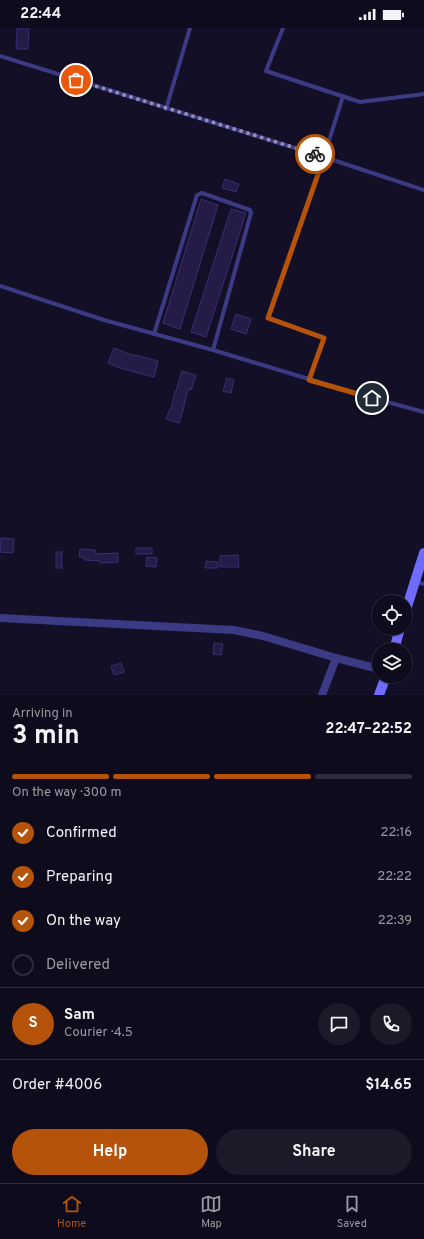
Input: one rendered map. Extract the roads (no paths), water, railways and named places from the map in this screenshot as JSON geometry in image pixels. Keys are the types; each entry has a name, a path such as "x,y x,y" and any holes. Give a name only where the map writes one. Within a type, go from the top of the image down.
{"street":[{"path":"412,598 419,583 424,553"},
{"path":"0,618 234,630 263,636 372,667"},
{"path":"322,695 336,658"},
{"path":"380,695 384,683"}],"lane":[{"path":"166,109 190,28"},
{"path":"283,28 266,71 360,102 424,94"},
{"path":"0,58 324,157 424,190"},
{"path":"309,380 324,338 268,318 324,157 343,96"},
{"path":"154,334 197,195 202,194 250,210 252,213 213,350"},
{"path":"0,286 104,320 213,350 309,380 424,412"}]}
